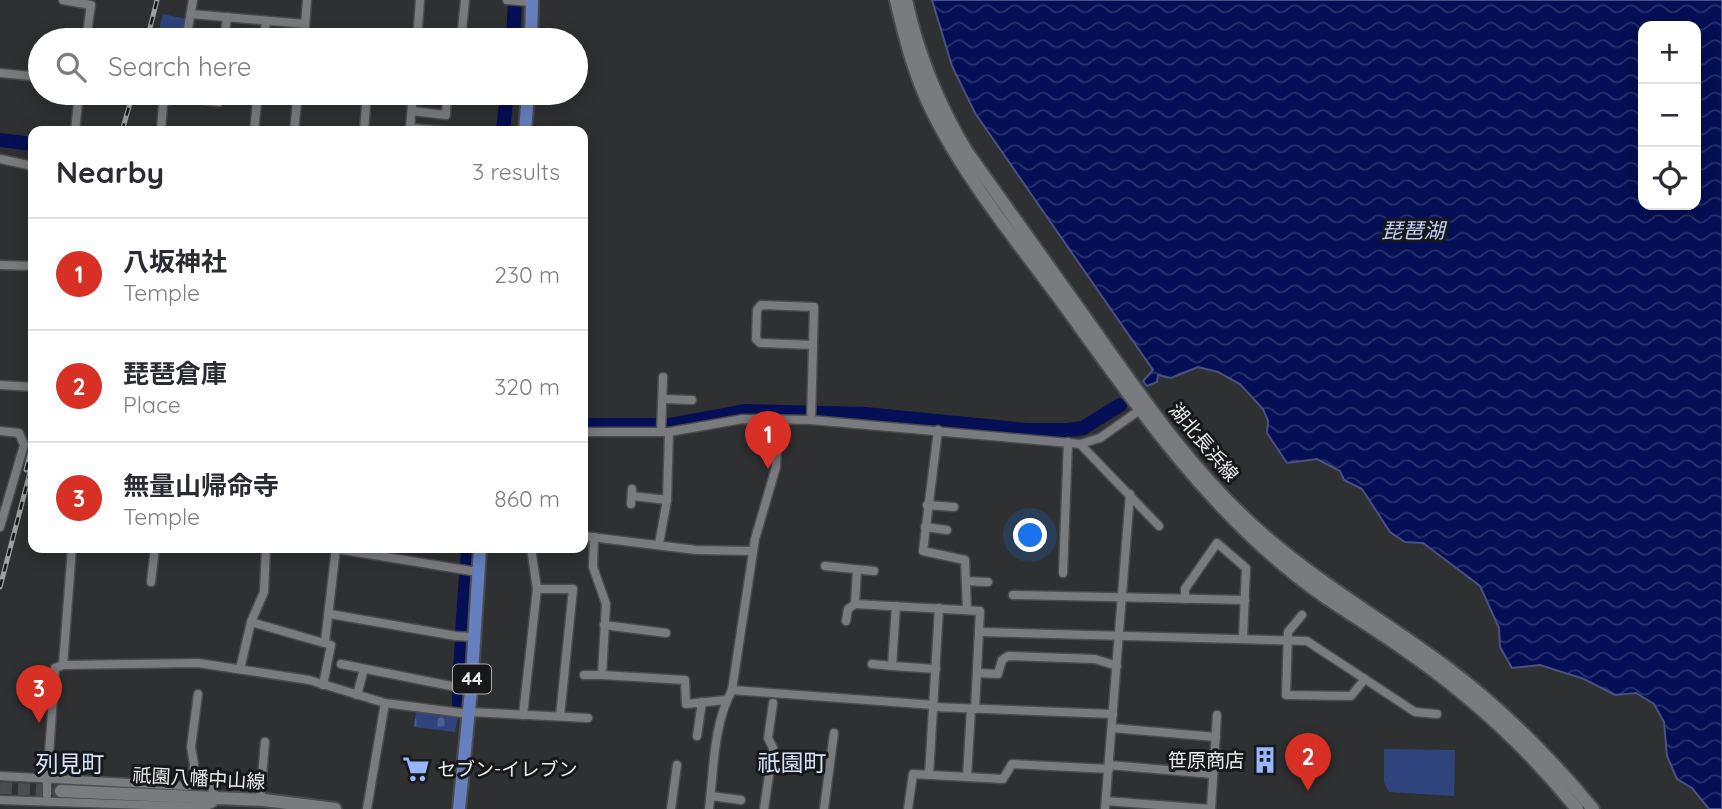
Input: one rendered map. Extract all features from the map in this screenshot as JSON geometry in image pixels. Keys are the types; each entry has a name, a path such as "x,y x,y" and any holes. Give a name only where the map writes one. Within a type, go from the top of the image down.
{"main road":[{"name":"湖北長浜線","path":"896,0 917,77 956,154 1211,498 1261,546 1311,588 1401,647 1478,706 1540,766 1577,809"},
{"name":"湖北長浜線","path":"906,0 926,72 955,131 1143,408 1255,527 1318,580 1446,666 1542,751 1593,809"},
{"path":"529,1 530,28"},
{"path":"525,126 527,105"},
{"name":"44","path":"459,809 471,690 480,553"},
{"name":"祇園八幡中山線","path":"61,791 216,798 335,809"}],"street":[{"path":"63,0 91,5 88,28"},
{"path":"188,28 193,0"},
{"path":"305,28 307,0"},
{"path":"418,28 420,0"},
{"path":"462,28 465,0"},
{"path":"508,0 529,1"},
{"path":"191,13 305,24"},
{"path":"226,28 227,17"},
{"path":"265,28 266,21"},
{"path":"0,73 28,76"},
{"path":"76,126 78,105"},
{"path":"161,126 163,105"},
{"path":"255,126 257,105"},
{"path":"294,126 296,105"},
{"path":"364,126 366,105"},
{"path":"410,126 412,105"},
{"path":"412,111 446,114 446,105"},
{"path":"0,159 28,165"},
{"path":"0,265 28,266"},
{"path":"811,415 813,345 814,307 761,305 757,310 756,339 760,343 813,345"},
{"path":"659,544 667,499 663,377"},
{"path":"0,385 28,387"},
{"path":"663,399 692,400"},
{"path":"588,432 663,429 734,420 811,415 1080,444 1100,438 1143,408"},
{"path":"709,809 717,734 726,700 732,690 753,551 776,467 778,419"},
{"path":"938,430 923,552 963,558 967,563 967,610"},
{"path":"0,431 19,433 24,445 2,509 0,527"},
{"path":"1063,573 1068,442"},
{"path":"1080,444 1159,526"},
{"path":"1130,494 1105,805 1211,809 1217,715"},
{"path":"632,496 667,499"},
{"path":"927,505 954,507"},
{"path":"925,527 947,530"},
{"path":"588,536 696,550 753,551"},
{"path":"594,537 593,567 606,604 602,676"},
{"path":"1185,599 1185,589 1217,543 1247,568 1243,638"},
{"path":"63,665 72,553"},
{"path":"151,582 154,553"},
{"path":"240,669 251,622 264,592 266,553"},
{"path":"325,642 338,553"},
{"path":"368,553 478,572"},
{"path":"523,715 537,589 532,553"},
{"path":"825,566 874,570"},
{"path":"855,604 857,570"},
{"path":"966,581 988,582"},
{"path":"537,589 573,589 560,716"},
{"path":"1013,595 1245,600"},
{"path":"846,621 848,609 855,604 980,611 967,777"},
{"path":"892,666 896,606"},
{"path":"929,775 939,608"},
{"path":"330,614 474,637"},
{"path":"1302,615 1288,632 1286,695 1350,696 1365,679"},
{"path":"251,622 331,645 323,685"},
{"path":"604,625 666,633"},
{"path":"979,632 1119,633 1310,642 1415,712 1437,714"},
{"path":"977,673 998,674 1002,660 1008,656 1095,659 1116,666"},
{"path":"46,794 55,668 63,665 198,663 323,685 385,702 469,713 588,718"},
{"path":"341,664 471,690"},
{"path":"872,664 936,669"},
{"path":"357,695 364,669"},
{"path":"584,675 685,680 686,704 726,700"},
{"path":"732,690 973,709 1113,714"},
{"path":"192,784 194,764 191,747 198,694"},
{"path":"367,809 385,702"},
{"path":"696,736 702,702"},
{"path":"764,809 773,748 768,738 773,703"},
{"path":"1112,729 1216,737"},
{"path":"824,809 834,733"},
{"path":"262,803 265,742"},
{"path":"908,809 913,774 1003,779 1012,764 1213,774"},
{"path":"671,809 677,765"},
{"path":"0,776 46,794 204,807 213,803 216,798 208,784 192,784 46,794 0,800"},
{"path":"711,796 741,800"}],"green space":[{"path":"163,14 186,19 185,28 159,28"},
{"path":"416,712 458,716 455,732 414,727"},
{"path":"1384,749 1455,750 1454,796 1389,792 1384,782"}],"water":[{"name":"琵琶湖","path":"932,0 1722,0 1722,809 1709,809 1692,788 1677,779 1667,756 1664,722 1654,704 1636,693 1615,695 1584,679 1540,665 1512,668 1500,647 1499,628 1480,586 1423,543 1405,542 1390,532 1362,489 1344,480 1340,471 1317,459 1287,463 1267,433 1268,421 1263,409 1240,384 1218,372 1198,367 1171,378 1158,375 1157,382 1147,386 1143,381 1153,370 975,113 952,66"}],"waterway":[{"path":"514,28 515,0"},
{"path":"504,126 506,105"},
{"path":"0,140 28,143"},
{"path":"588,425 670,425 746,411 865,414 1027,430 1068,430 1083,428 1120,405"},
{"path":"467,567 468,553"},
{"path":"462,633 466,575"},
{"path":"459,684 462,641"},
{"path":"459,691 459,710"}],"tunnel":[{"path":"0,788 61,791"}],"railway":[{"path":"150,28 157,0"},
{"path":"123,126 130,105"},
{"path":"26,470 28,462"},
{"path":"0,587 28,480"}],"place":[{"name":"八坂神社","path":"768,469"},
{"name":"無量山帰命寺","path":"39,723"},
{"name":"笹原商店","path":"1265,760"},
{"name":"セブン-イレブン","path":"416,769"},
{"name":"琵琶倉庫","path":"1308,791"}],"district":[{"name":"祇園町","path":"792,763"},
{"name":"列見町","path":"70,764"}]}
